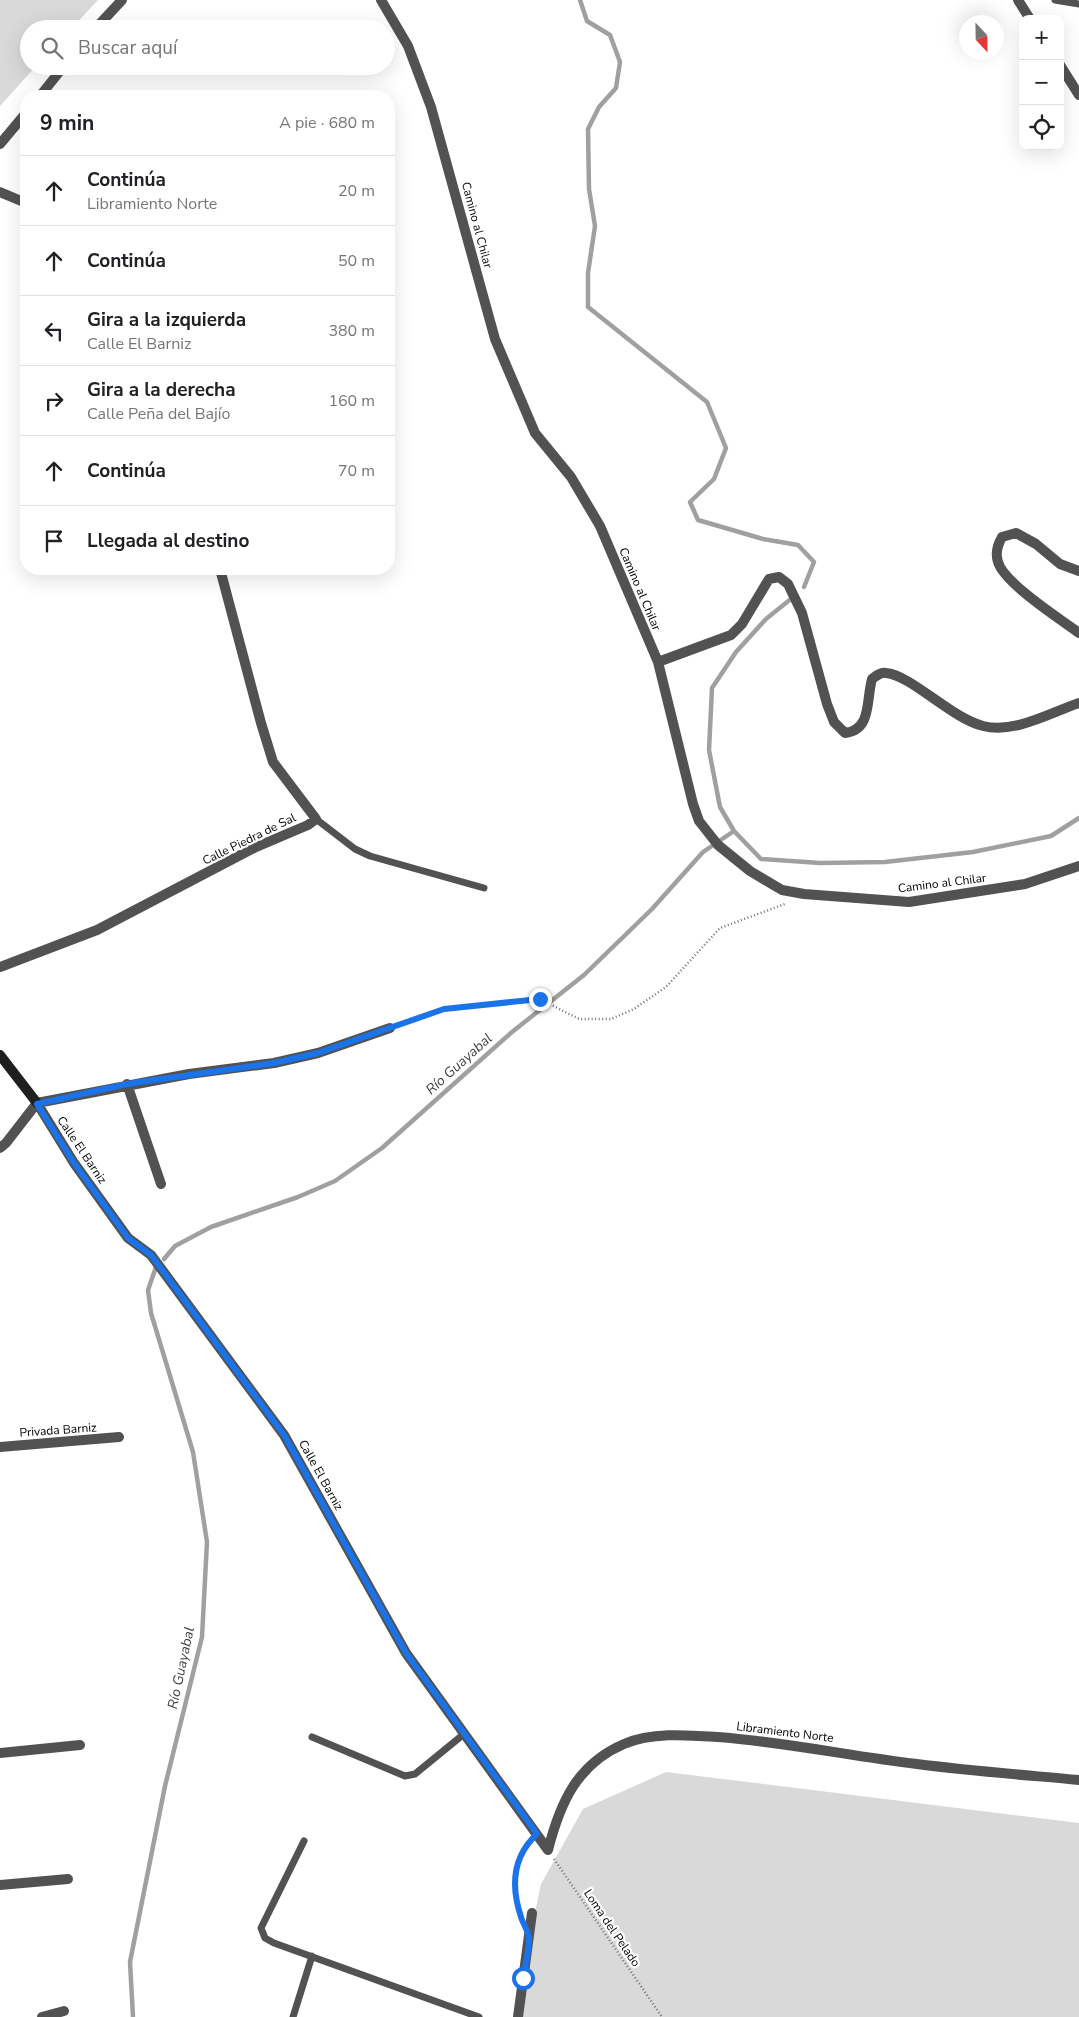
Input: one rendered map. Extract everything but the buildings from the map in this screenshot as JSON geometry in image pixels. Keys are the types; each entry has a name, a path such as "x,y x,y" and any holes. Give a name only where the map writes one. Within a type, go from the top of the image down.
{"street":[{"path":"103,20 122,0"},
{"name":"Camino al Chilar","path":"381,0 393,20"},
{"path":"1018,0 1027,15"},
{"name":"Camino al Chilar","path":"395,24 408,46 431,107 495,339 535,432 571,477 600,526 658,662 693,804 699,821 716,844 750,871 782,890 804,894 908,902 1024,884 1079,866"},
{"path":"1064,72 1079,95"},
{"path":"45,90 57,75"},
{"path":"0,144 20,119"},
{"path":"0,192 20,200"},
{"path":"1079,571 1060,564 1036,544 1016,533 1002,537 997,545 998,563 1008,579 1079,633"},
{"name":"Calle Piedra de Sal","path":"0,967 96,930 254,848 308,825 316,818 273,762 222,575"},
{"path":"658,662 731,635 742,624 768,579 779,577 788,584 802,613 815,653 826,704 834,722 845,733 856,732 864,724 872,678 883,672 896,675 961,717 984,726 1008,728 1079,703"},
{"path":"0,1148 37,1104 127,1084 282,1061 318,1053 390,1028"},
{"name":"Calle El Barniz","path":"0,1055 37,1104 74,1163 128,1238 151,1255 284,1435 406,1653 548,1850"},
{"path":"127,1084 161,1184"},
{"name":"Privada Barniz","path":"0,1447 119,1438"},
{"name":"Libramiento Norte","path":"548,1850 557,1815 580,1776 606,1753 640,1738 690,1735 768,1741 916,1764 1079,1780"},
{"path":"0,1753 80,1745"},
{"path":"0,1885 68,1878"},
{"path":"518,2017 532,1913"},
{"path":"42,2017 64,2011"}],"lane":[{"path":"1055,0 1079,4"},
{"path":"316,818 355,849 370,856 484,888"},
{"path":"312,1737 404,1776 415,1774 464,1734"},
{"path":"304,1841 261,1928 265,1938 274,1943 479,2017"},
{"path":"293,2017 312,1956"}],"path":[{"path":"390,1028 444,1009 540,999 579,1019 611,1018 634,1009 666,987 720,928 774,910 804,894"},
{"path":"521,1917 515,1892 517,1865 527,1843 537,1834"},
{"name":"Loma del Pelado","path":"548,1850 662,2017"}],"shaded area":[{"path":"0,0 98,0 79,20 20,20 20,75 28,75 0,106"},
{"path":"666,1772 1079,1823 1079,2017 513,2017 541,1884 583,1809"}],"waterway":[{"path":"580,0 587,21 610,35 620,62 616,88 599,107 588,129 589,189 595,226 588,273 588,307 707,402 726,448 714,479 690,502 698,520 763,539 798,545 814,562 804,587"},
{"path":"792,598 766,619 736,652 712,688 709,750 720,807 734,831 761,859 820,863 885,862 973,852 1051,836 1079,818"},
{"name":"Río Guayabal","path":"164,1259 175,1246 211,1227 298,1197 335,1181 382,1148 512,1032 584,975 652,909 703,852 734,831"},
{"name":"Río Guayabal","path":"133,2017 130,1962 165,1786 202,1637 207,1542 193,1452 151,1313 148,1290 156,1267"}],"route":[{"path":"523,1978 529,1938 518,1907 514,1879 520,1854 527,1843 537,1834 406,1653 284,1435 151,1255 128,1238 74,1163 37,1104 127,1084 274,1063 318,1053 444,1009 540,999"}]}
